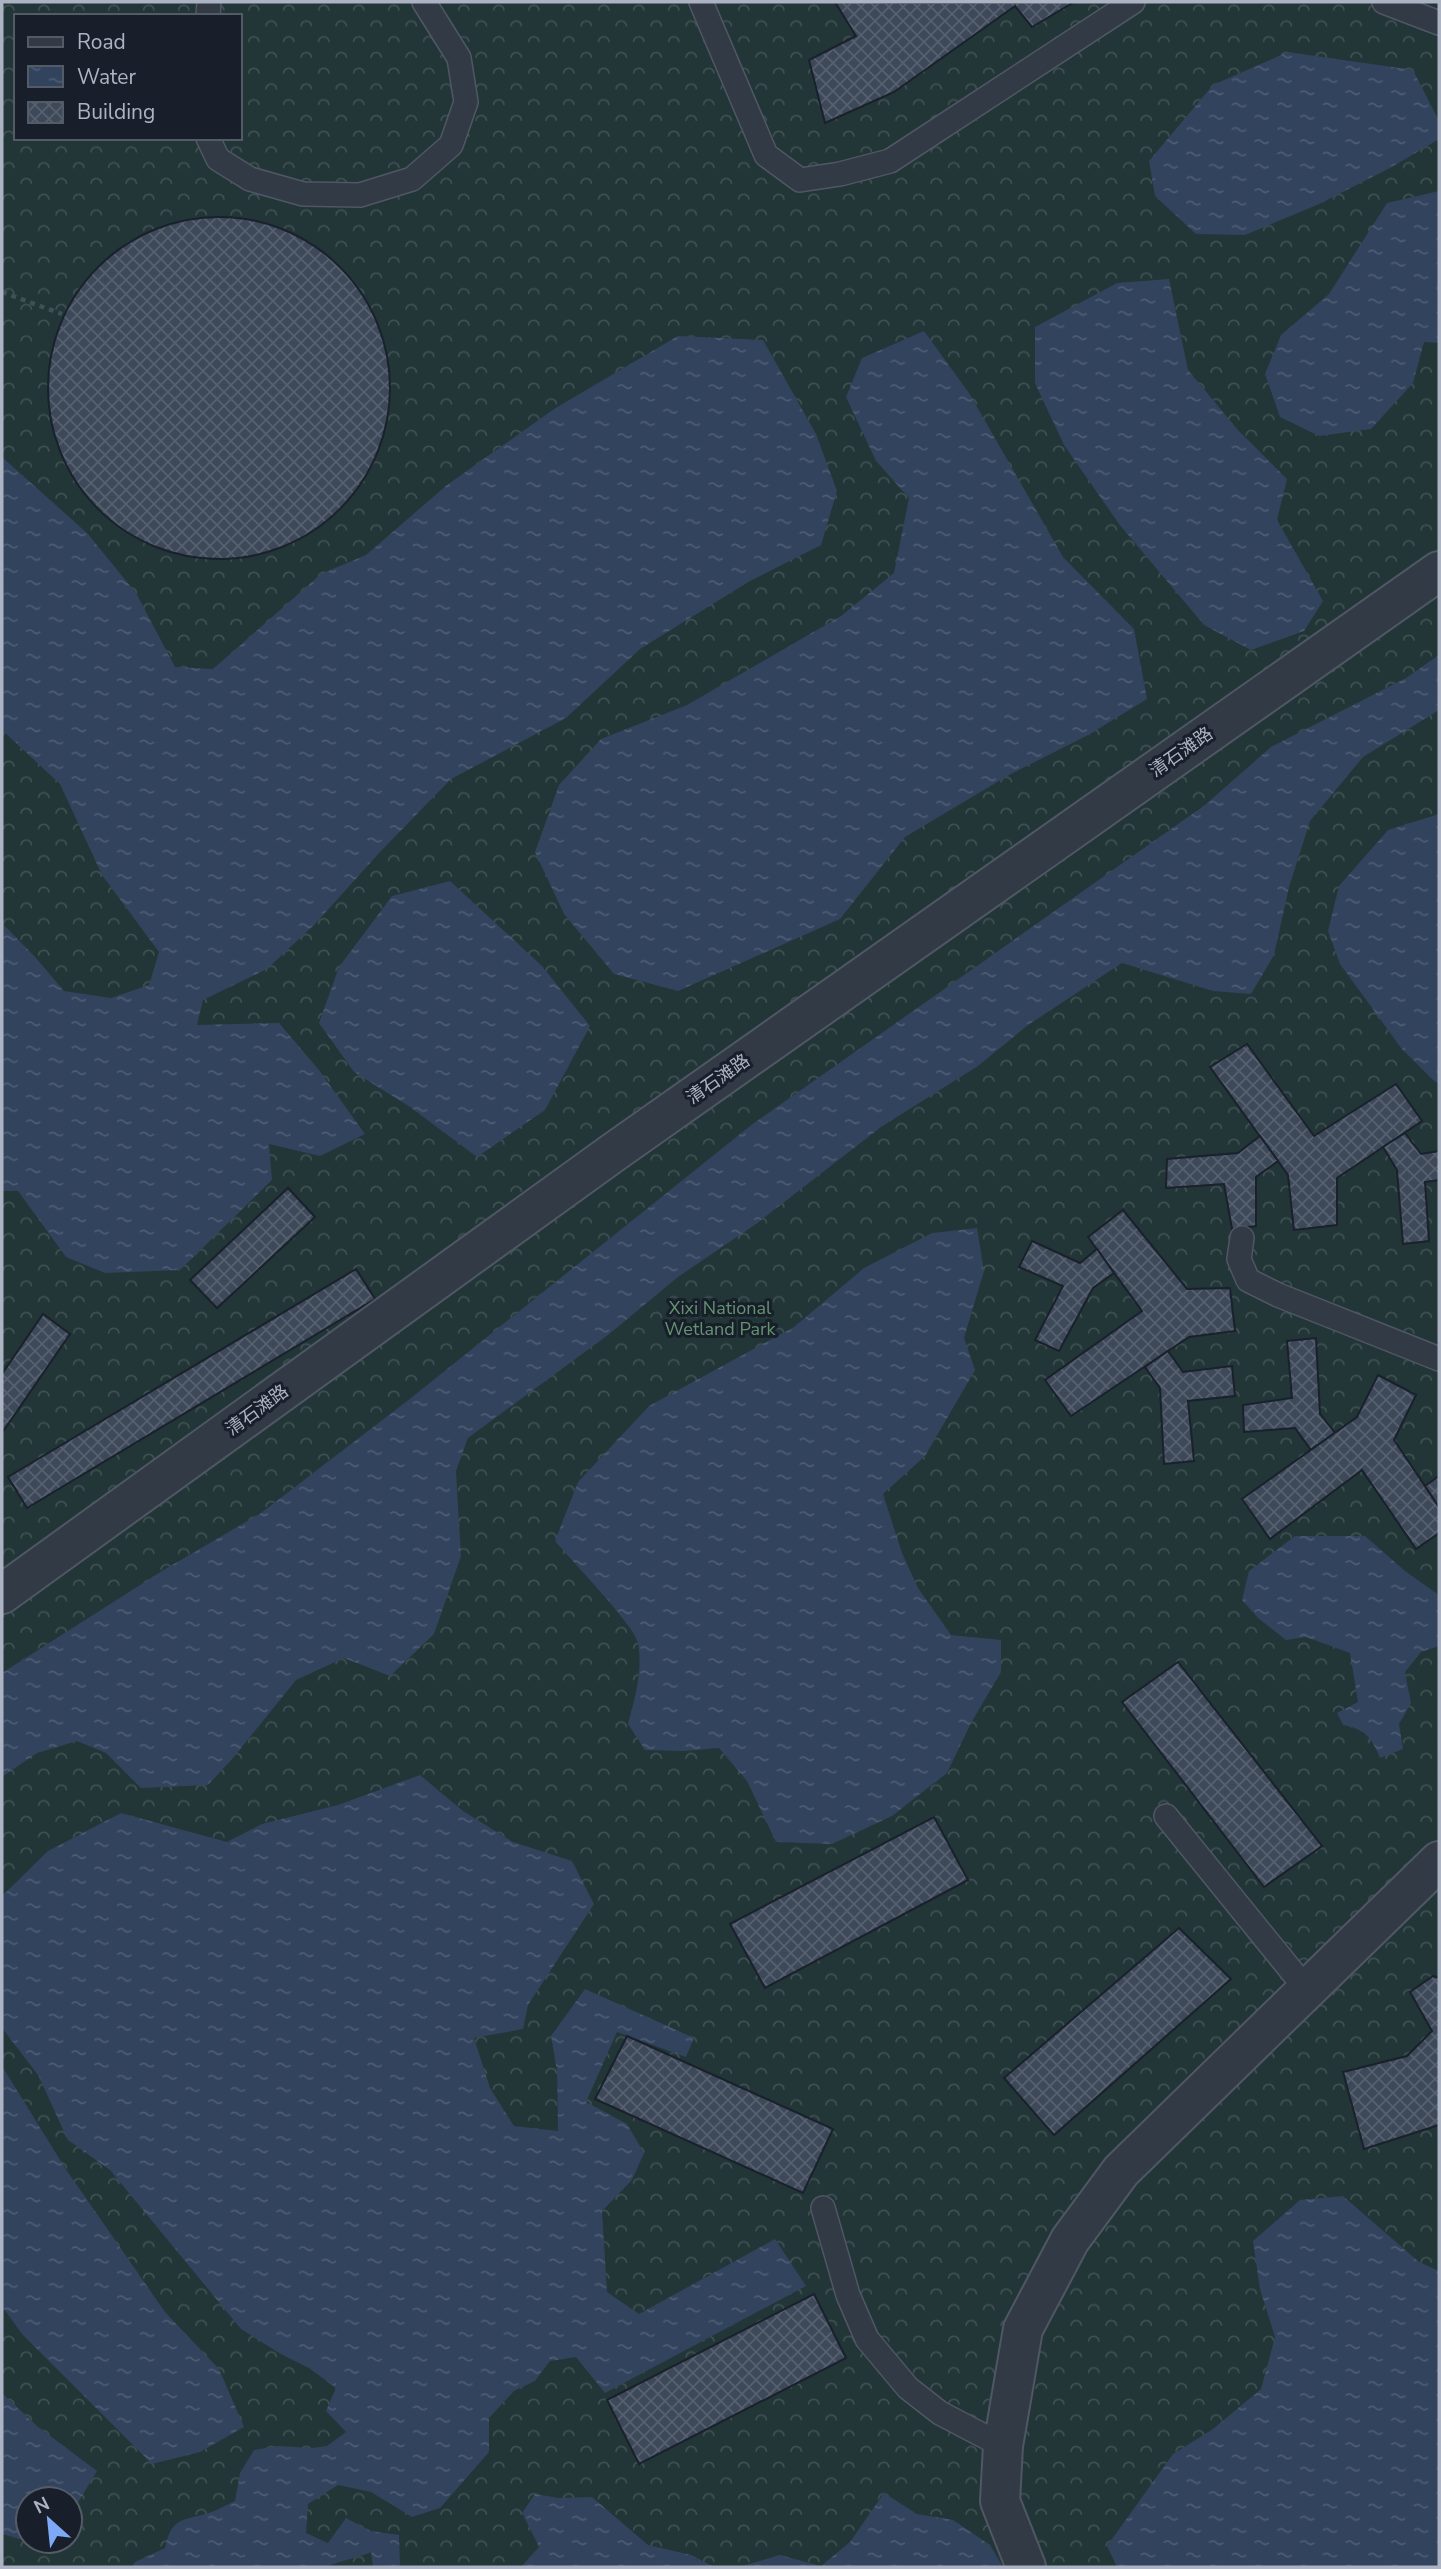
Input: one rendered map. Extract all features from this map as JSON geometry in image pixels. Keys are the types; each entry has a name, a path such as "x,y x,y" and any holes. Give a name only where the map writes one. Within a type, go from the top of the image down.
{"street":[{"name":"清石滩路","path":"2,1594 614,1152 1439,570"},
{"path":"1026,2567 1000,2501 1003,2446 1023,2329 1070,2240 1121,2171 1439,1861"}],"lane":[{"path":"209,140 219,159 250,179 303,194 360,195 412,179 452,145 466,102 458,58 424,2"},
{"path":"701,2 766,155 800,180 840,174 890,161 1133,2"},
{"path":"1384,2 1439,23"},
{"path":"1242,1238 1239,1259 1248,1280 1278,1295 1439,1359"},
{"path":"1166,1815 1307,1990"},
{"path":"823,2208 848,2295 867,2339 908,2388 929,2405 1003,2446"}],"path":[{"path":"2,292 62,314"}],"green space":[{"name":"Xixi National Wetland Park","path":"2,2 1439,2 1439,2567 2,2567"}],"water":[{"path":"1288,52 1413,70 1439,121 1439,139 1390,168 1317,205 1245,235 1196,234 1155,196 1149,161 1213,85"},
{"path":"1439,191 1439,343 1424,342 1413,383 1371,429 1319,436 1280,417 1265,374 1281,335 1329,294 1387,203"},
{"path":"1169,279 1188,370 1237,429 1287,479 1277,520 1323,601 1304,631 1251,650 1204,625 1119,524 1064,445 1035,383 1035,327 1117,283"},
{"path":"924,331 969,393 1063,557 1134,629 1147,699 1090,734 1009,775 905,837 840,919 678,991 614,974 564,914 535,852 559,785 601,739 687,705 841,616 894,573 909,498 876,461 846,397 862,358"},
{"path":"678,336 763,340 816,434 837,491 821,545 750,581 640,649 566,718 451,779 315,924 267,969 203,1000 197,1025 279,1023 319,1070 365,1134 320,1156 269,1144 272,1180 180,1270 105,1273 66,1257 18,1191 2,1191 2,923 64,991 111,998 149,985 159,952 102,875 60,784 2,730 2,457 87,533 136,593 175,667 213,669 321,574 366,555 447,485 554,409"},
{"path":"1439,655 1439,710 1363,757 1310,821 1289,887 1274,955 1251,994 1213,991 1122,963 1028,1025 978,1066 881,1127 756,1224 678,1277 608,1335 468,1438 456,1471 461,1556 434,1634 390,1676 344,1658 296,1680 208,1785 141,1788 106,1753 77,1741 37,1753 2,1777 2,1673 162,1571 261,1513 411,1398 750,1126 1205,805 1271,747 1406,678"},
{"path":"1439,814 1439,1084 1401,1048 1340,964 1328,931 1339,886 1388,830"},
{"path":"450,881 542,966 590,1026 545,1110 477,1157 410,1107 354,1072 319,1023 339,967 392,896"},
{"path":"977,1228 984,1271 964,1338 975,1370 925,1456 883,1494 902,1553 918,1588 951,1635 1001,1640 1001,1672 971,1723 947,1773 892,1816 832,1844 776,1842 747,1781 719,1748 645,1750 628,1724 639,1674 638,1643 626,1622 555,1541 578,1482 649,1406 794,1327 864,1268 932,1233"},
{"path":"1295,1536 1365,1536 1405,1571 1439,1595 1439,1646 1421,1652 1405,1672 1411,1703 1399,1724 1403,1749 1380,1758 1367,1736 1357,1729 1343,1725 1337,1713 1358,1702 1350,1653 1306,1637 1286,1640 1258,1618 1242,1600 1249,1571"},
{"path":"420,1775 463,1811 513,1842 572,1861 594,1904 528,2005 523,2029 474,2038 490,2088 514,2126 558,2131 557,2071 551,2036 585,1989 694,2038 686,2057 617,2032 586,2102 627,2124 644,2153 632,2180 602,2211 607,2292 639,2314 775,2239 806,2286 605,2393 576,2357 550,2361 535,2381 514,2391 489,2418 489,2452 440,2508 412,2517 371,2492 338,2485 308,2504 306,2533 328,2543 346,2518 371,2531 399,2535 400,2567 373,2567 371,2552 326,2567 132,2567 135,2562 165,2548 175,2525 235,2501 240,2473 254,2450 278,2446 327,2446 346,2432 326,2411 336,2388 309,2368 241,2329 110,2170 68,2140 38,2075 2,2028 2,1896 48,1851 121,1813 227,1842 262,1824 338,1805"},
{"path":"2,2066 65,2168 165,2312 219,2369 244,2427 200,2452 152,2464 22,2334 2,2306"},
{"path":"1343,2196 1419,2262 1439,2271 1439,2567 1117,2567 1107,2546 1173,2454 1213,2429 1261,2389 1275,2337 1260,2289 1253,2241 1300,2200"},
{"path":"2,2393 37,2426 97,2471 84,2493 84,2485 14,2485 14,2537 2,2534"},
{"path":"884,2493 917,2514 953,2520 990,2545 1003,2567 739,2567 780,2555 821,2566 850,2542"},
{"path":"535,2494 559,2498 592,2497 648,2545 691,2555 714,2567 521,2567 539,2547 522,2513"}],"building":[{"path":"835,2 1074,2 1032,27 1015,6 894,92 825,123 809,60 856,36"},
{"path":"202,217 236,217 269,224 300,237 328,255 352,279 370,307 383,338 390,371 387,421 377,454 352,497 328,521 300,539 269,552 236,559 202,559 169,552 138,539 110,521 86,497 68,469 55,438 48,405 48,371 55,338 68,307 86,279 110,255 138,237 169,224"},
{"path":"1247,1044 1314,1136 1396,1084 1422,1121 1337,1178 1337,1225 1294,1230 1288,1175 1210,1067"},
{"path":"1405,1133 1421,1154 1439,1151 1439,1180 1425,1182 1429,1241 1403,1244 1397,1170 1383,1147"},
{"path":"1260,1136 1278,1161 1256,1177 1256,1226 1232,1229 1224,1184 1166,1188 1167,1159 1238,1153"},
{"path":"288,1188 315,1217 217,1308 190,1280"},
{"path":"1123,1210 1187,1289 1230,1288 1235,1331 1189,1337 1071,1416 1045,1380 1142,1311 1088,1237"},
{"path":"1032,1241 1080,1263 1097,1249 1114,1273 1093,1288 1059,1351 1035,1340 1063,1286 1019,1267"},
{"path":"356,1269 375,1299 27,1508 8,1477"},
{"path":"43,1314 70,1334 2,1433 2,1374"},
{"path":"1316,1338 1320,1414 1335,1433 1311,1450 1295,1428 1244,1432 1243,1405 1292,1398 1287,1341"},
{"path":"1168,1351 1183,1372 1232,1366 1235,1396 1188,1401 1194,1461 1164,1464 1160,1388 1145,1367"},
{"path":"1378,1375 1416,1395 1394,1440 1439,1507 1439,1533 1416,1549 1362,1470 1270,1539 1242,1499 1357,1417"},
{"path":"1439,1476 1439,1507 1425,1486"},
{"path":"1178,1662 1322,1846 1264,1887 1122,1702"},
{"path":"934,1817 968,1880 765,1988 730,1924"},
{"path":"1179,1928 1231,1979 1054,2135 1004,2078"},
{"path":"1433,1976 1439,1978 1439,2125 1364,2149 1343,2072 1407,2056 1432,2031 1410,1992"},
{"path":"627,2036 833,2129 803,2193 595,2099"},
{"path":"814,2294 846,2358 639,2464 607,2400"}]}
